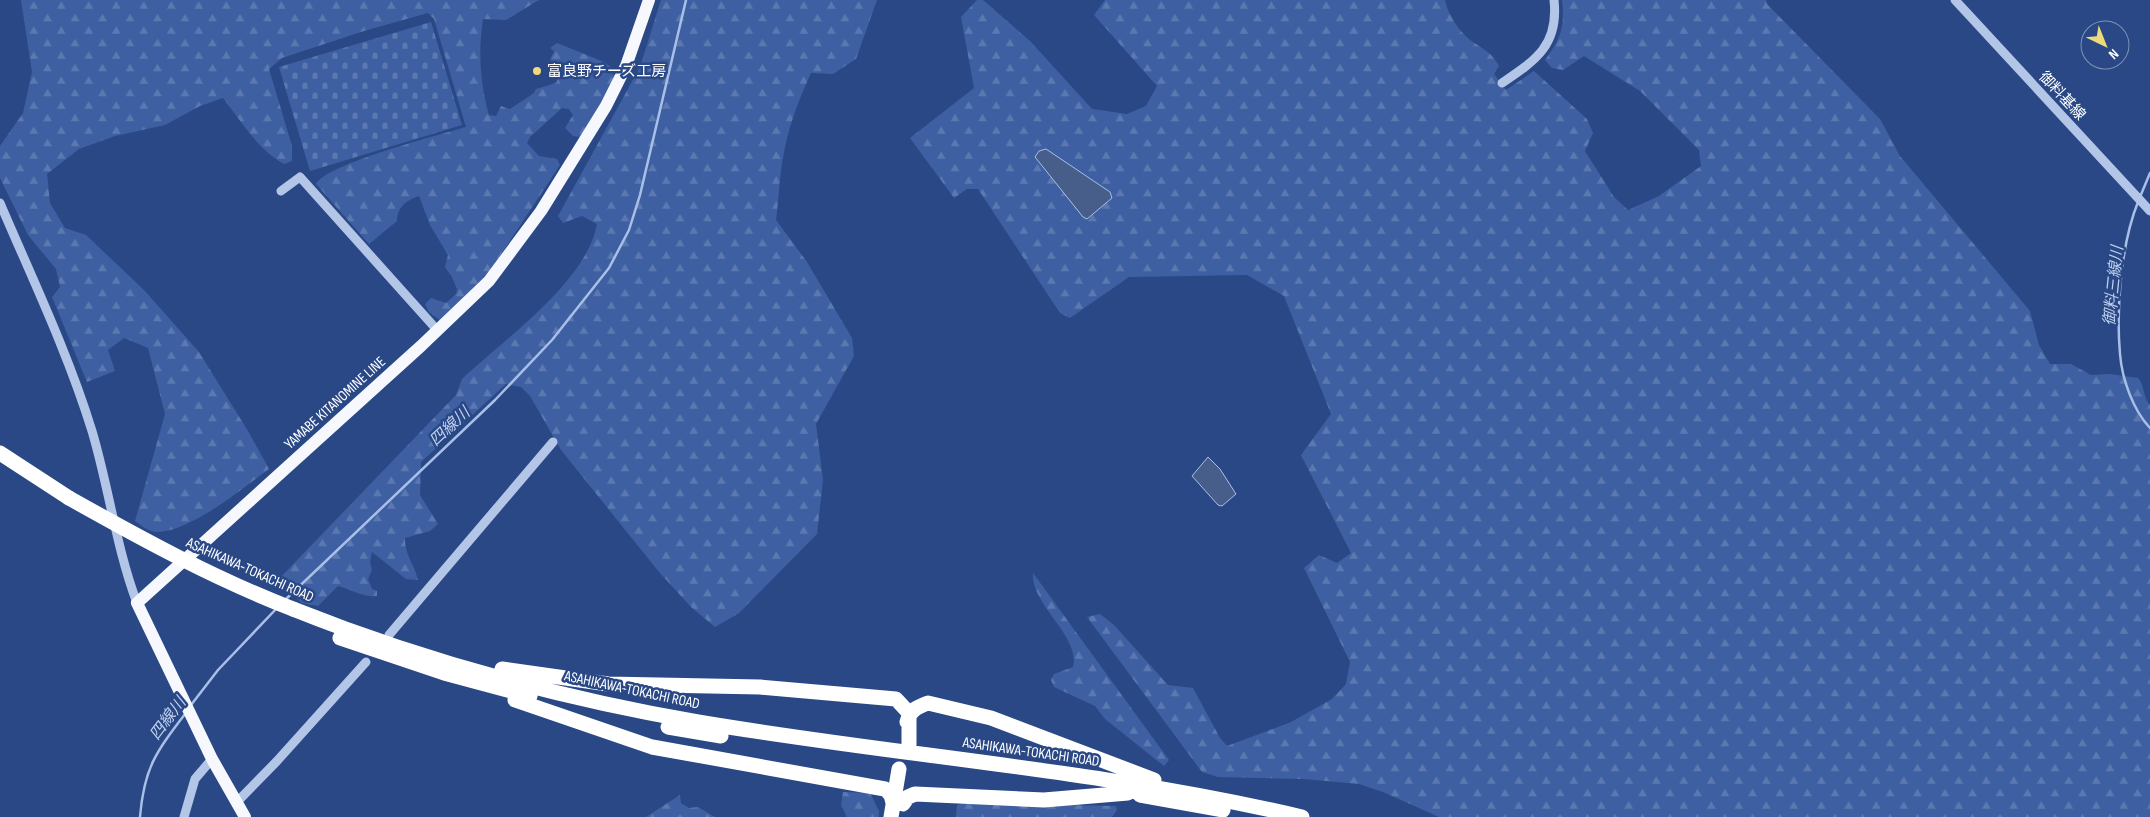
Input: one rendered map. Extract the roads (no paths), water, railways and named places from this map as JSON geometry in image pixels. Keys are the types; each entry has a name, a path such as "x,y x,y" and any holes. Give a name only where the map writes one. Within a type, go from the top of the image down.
{"highway":[{"name":"ASAHIKAWA-TOKACHI ROAD","path":"0,453 68,502"},
{"name":"ASAHIKAWA-TOKACHI ROAD","path":"0,464 151,552 380,653 697,722 1182,791 1302,817"},
{"name":"ASAHIKAWA-TOKACHI ROAD","path":"446,667 539,699 694,732 1128,793 1262,817"},
{"path":"446,667 608,684 760,687 877,696 896,700 909,713"},
{"path":"446,667 545,711 652,747 885,789 891,794 897,810"},
{"path":"905,745 909,713 918,706 928,704 991,718 1182,791"},
{"path":"897,810 902,770"},
{"path":"897,810 908,797 915,794 1044,800 1128,793"}],"main road":[{"name":"YAMABE KITANOMINE LINE","path":"137,603 438,331 489,281 541,211 606,106 634,45 649,0"},
{"path":"137,603 212,759 245,817"}],"street":[{"path":"1502,83 1535,59 1545,49 1551,37 1554,24 1554,0"},
{"name":"御料基線","path":"1955,0 2147,208"},
{"path":"281,191 300,177 438,331"},
{"path":"0,202 81,399 100,456 121,555 137,603"},
{"path":"389,635 553,442"},
{"path":"236,803 277,761 366,662"},
{"path":"184,817 191,788 202,768 212,759"}],"waterway":[{"name":"四線川","path":"286,599 495,400 552,340 609,268 629,230 640,195 686,0"},
{"name":"御料三線川","path":"2140,197 2150,173"},
{"name":"御料三線川","path":"2138,202 2127,237 2121,277 2119,336 2121,364 2129,394 2138,412 2150,428"},
{"name":"四線川","path":"191,705 218,670 277,608"},
{"name":"四線川","path":"140,817 148,773 153,761 166,739 185,714"}],"place":[{"name":"富良野チーズ工房","path":"537,71"}]}
